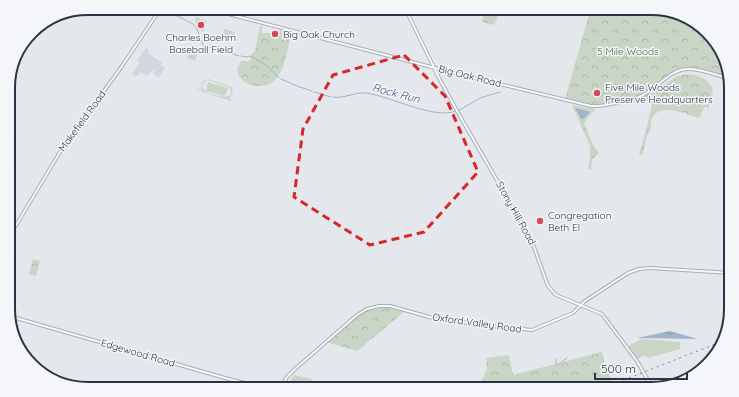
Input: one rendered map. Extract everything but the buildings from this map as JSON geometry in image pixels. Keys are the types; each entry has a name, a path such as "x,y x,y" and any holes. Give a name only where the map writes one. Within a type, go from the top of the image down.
{"street":[{"name":"Makefield Road","path":"15,227 60,152 122,66 156,15"},
{"name":"Big Oak Road","path":"232,15 504,85 595,106 602,106 643,95 671,74 682,70 695,70 723,77"},
{"name":"Stony Hill Road","path":"408,15 460,118 531,239 548,286 556,295 600,312 605,316 637,361 649,382"},
{"name":"Oxford Valley Road","path":"285,382 290,374 359,314 367,309 377,306 394,306 433,318 529,330 568,315 623,276 639,269 650,268 724,273"},
{"name":"Edgewood Road","path":"16,318 242,382"}],"highlighted area":[{"path":"404,55 445,96 478,172 424,232 370,245 294,197 303,129 333,75"}],"shaded area":[{"path":"146,48 149,50 148,53 162,63 161,65 165,68 158,78 152,70 147,76 141,72 136,77 132,73 140,63 137,61"}],"green space":[{"path":"483,15 499,15 494,25 482,22"},
{"name":"5 Mile Woods","path":"589,15 665,16 683,23 691,27 706,40 718,60 722,75 686,67 674,71 639,96 599,105 565,99"},
{"name":"Charles Boehm Baseball Field","path":"196,17 207,21 203,32 196,26"},
{"path":"260,26 262,26 262,33 270,33 272,38 278,39 280,29 290,32 291,36 281,72 270,84 262,86 246,83 240,77 237,70 241,61 250,61 251,55 255,51"},
{"path":"224,29 235,32 233,38 223,35"},
{"path":"190,50 198,53 195,61 187,58"},
{"path":"696,75 708,82 713,90 711,100 702,98 699,99 699,103 703,105 709,104 709,109 704,107 699,118 674,110 656,113 651,120 651,127 646,138 642,155 639,154 652,104 647,101 637,102 635,99 650,94 677,76"},
{"path":"208,79 230,86 232,94 229,98 231,101 197,90 202,91 201,86 202,82","holes":["208,80 229,87 231,95 225,97 207,92 204,90 202,85"]},
{"path":"208,82 228,88 225,96 206,91"},
{"path":"572,105 595,109 584,123 593,145 599,153 592,159 591,169 588,169 590,146"},
{"path":"33,259 40,261 36,276 29,274"},
{"path":"380,306 394,306 404,312 357,351 326,342 363,311"},
{"path":"642,339 680,342 680,349 648,358 645,355 637,359 628,346"},
{"path":"602,352 611,382 481,382 487,369 486,358 509,355 513,375"},
{"path":"294,375 312,379 313,381 312,382 290,382"}],"water":[{"path":"575,108 590,112 582,120"},
{"path":"670,331 698,339 637,338"}],"waterway":[{"name":"Rock Run","path":"174,15 192,23 197,29 203,45 239,56"},
{"name":"Rock Run","path":"241,56 250,56 265,64 279,78"},
{"name":"Rock Run","path":"281,79 312,91"},
{"name":"Rock Run","path":"314,92 331,97"},
{"name":"Rock Run","path":"458,111 480,98 500,92"},
{"name":"Rock Run","path":"333,97 366,93 424,110 447,113 456,111"},
{"path":"556,366 567,358"},
{"path":"556,359 556,364"}],"railway":[{"path":"619,382 714,344"}],"place":[{"name":"Charles Boehm Baseball Field","path":"201,25"},
{"name":"Big Oak Church","path":"275,34"},
{"name":"Five Mile Woods Preserve Headquarters","path":"597,93"},
{"name":"Congregation Beth El","path":"540,221"}]}
